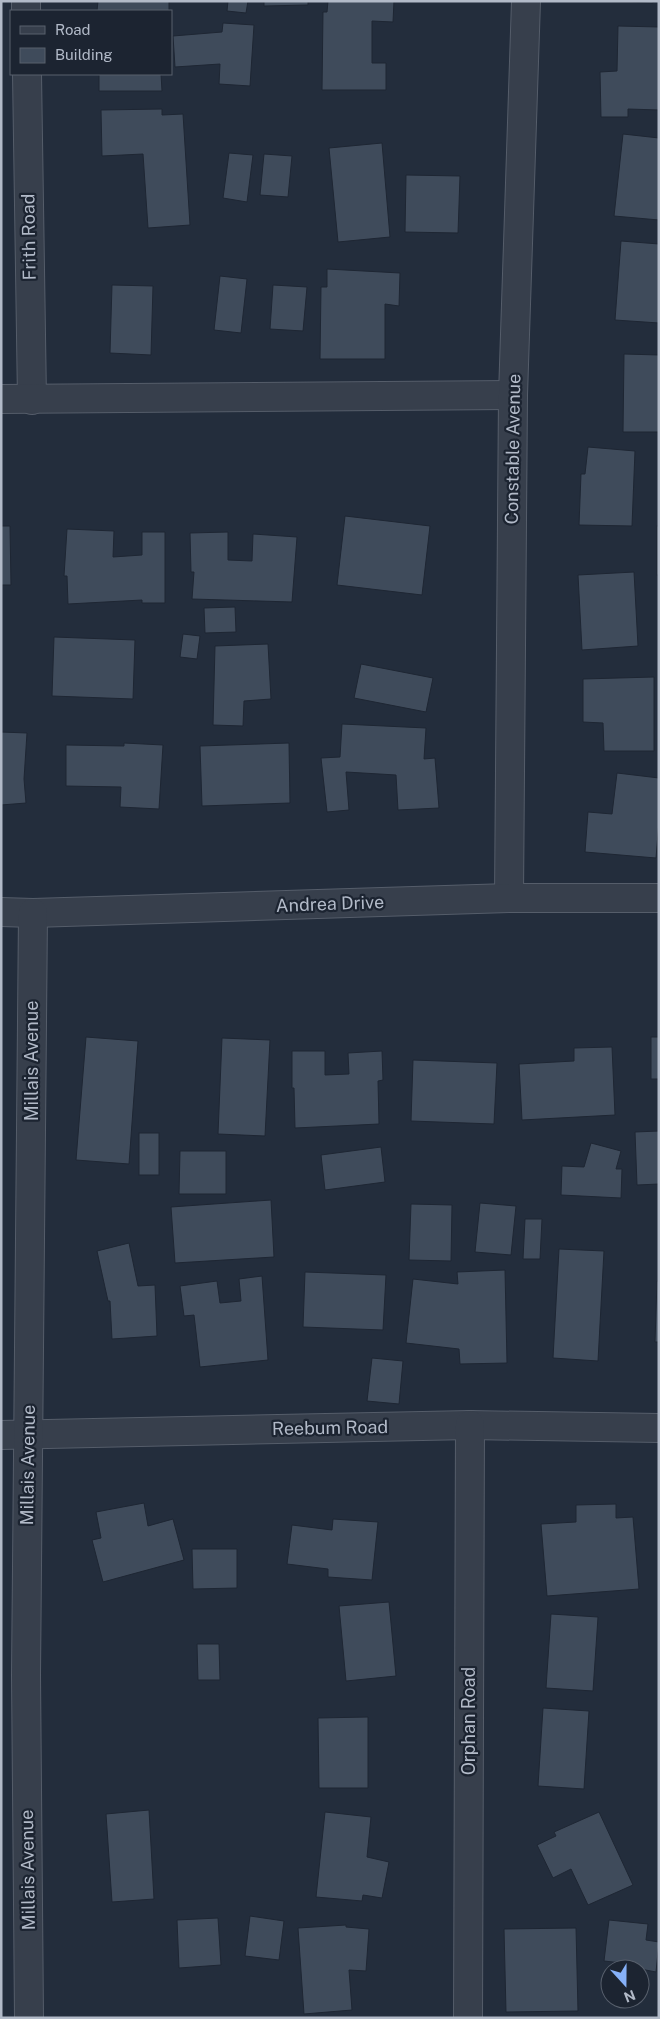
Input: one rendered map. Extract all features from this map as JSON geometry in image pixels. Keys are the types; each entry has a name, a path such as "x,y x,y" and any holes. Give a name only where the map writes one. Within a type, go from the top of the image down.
{"street":[{"name":"Constable Avenue","path":"509,898 513,395 526,1"},
{"name":"Frith Road","path":"27,75 32,400"},
{"path":"1,399 513,395"},
{"name":"Andrea Drive","path":"1,912 33,913 509,898 659,898"},
{"name":"Millais Avenue","path":"29,2018 26,1684 33,913"},
{"name":"Reebum Road","path":"1,1435 29,1436 470,1425 659,1428"},
{"name":"Orphan Road","path":"468,2018 470,1425"}],"building":[{"path":"98,1 169,1 169,10 97,10"},
{"path":"228,1 248,1 246,13 227,11"},
{"path":"264,1 308,1 308,5 264,6"},
{"path":"328,1 394,1 393,22 372,21 372,63 386,63 386,90 322,90 323,12 327,12"},
{"path":"590,1 653,1 653,3"},
{"path":"223,23 254,25 250,86 219,84 220,64 175,67 173,36 222,32"},
{"path":"618,26 659,27 659,110 628,109 628,117 601,117 600,72 617,71"},
{"path":"99,75 161,75 162,91 99,91"},
{"path":"162,109 162,115 183,114 190,225 148,228 143,154 102,156 101,110"},
{"path":"623,134 659,138 659,220 614,216"},
{"path":"382,143 390,237 338,242 329,148"},
{"path":"229,153 253,155 247,202 223,198"},
{"path":"264,154 292,156 288,197 260,195"},
{"path":"406,175 460,176 458,233 405,232"},
{"path":"621,241 659,244 659,323 615,320"},
{"path":"327,269 400,273 399,306 385,304 385,359 320,359 321,287 327,287"},
{"path":"220,276 247,279 241,333 214,330"},
{"path":"112,285 153,286 151,355 110,353"},
{"path":"273,285 307,287 303,331 270,329"},
{"path":"624,354 659,355 659,432 623,432"},
{"path":"588,447 635,451 632,526 579,525 581,474 585,474"},
{"path":"345,516 430,526 422,595 337,585"},
{"path":"1,526 10,526 11,585 1,585"},
{"path":"657,526 659,526 659,575 657,575"},
{"path":"67,529 114,531 113,557 142,555 142,532 165,532 165,603 142,603 142,600 68,604 67,576 64,576"},
{"path":"228,532 228,560 252,561 253,534 297,537 292,602 192,599 194,572 191,572 190,533"},
{"path":"634,572 638,646 582,650 578,575"},
{"path":"235,607 236,632 205,633 204,608"},
{"path":"183,634 200,636 197,659 180,657"},
{"path":"54,637 135,640 133,699 52,696"},
{"path":"268,644 271,699 244,701 243,726 213,725 215,646"},
{"path":"361,664 433,678 426,712 354,698"},
{"path":"654,677 654,751 604,751 603,723 583,722 583,679"},
{"path":"342,724 426,728 424,759 435,758 439,808 398,810 396,775 346,772 349,810 327,812 321,758 340,757"},
{"path":"1,732 27,733 24,779 26,803 1,805"},
{"path":"124,743 163,745 159,809 120,807 121,787 66,786 66,745 124,746"},
{"path":"289,743 290,803 202,806 200,746"},
{"path":"617,773 659,778 659,821 656,858 585,852 588,812 612,814"},
{"path":"86,1037 138,1041 129,1164 76,1160"},
{"path":"651,1037 659,1037 659,1079 651,1079"},
{"path":"222,1038 270,1040 265,1136 218,1134"},
{"path":"612,1047 615,1115 522,1120 519,1064 574,1061 574,1048"},
{"path":"292,1051 325,1051 325,1075 349,1074 348,1053 382,1051 383,1080 378,1081 379,1124 295,1128"},
{"path":"413,1060 497,1063 494,1124 411,1121"},
{"path":"659,1131 659,1184 637,1185 635,1132"},
{"path":"139,1133 159,1133 159,1175 139,1175"},
{"path":"591,1143 621,1151 616,1169 622,1169 621,1198 561,1195 562,1166 584,1167"},
{"path":"381,1147 385,1182 325,1190 321,1155"},
{"path":"180,1151 226,1151 226,1194 179,1194"},
{"path":"271,1200 274,1257 175,1263 171,1207"},
{"path":"480,1203 516,1206 511,1255 475,1252"},
{"path":"411,1204 452,1205 451,1261 409,1260"},
{"path":"525,1219 542,1219 540,1259 523,1259"},
{"path":"129,1243 138,1286 155,1285 157,1336 112,1339 110,1301 108,1301 97,1251"},
{"path":"559,1249 604,1251 598,1361 553,1358"},
{"path":"505,1270 507,1363 460,1364 459,1349 406,1343 413,1279 458,1284 457,1272"},
{"path":"305,1272 386,1275 383,1330 303,1327"},
{"path":"262,1276 268,1360 200,1367 194,1315 184,1316 180,1286 217,1281 220,1303 241,1301 239,1279"},
{"path":"657,1281 659,1281 659,1342 655,1342"},
{"path":"372,1358 403,1361 399,1404 367,1401"},
{"path":"144,1503 148,1526 173,1519 184,1560 103,1582 92,1540 101,1538 96,1512"},
{"path":"616,1504 616,1518 633,1517 639,1589 547,1596 541,1524 576,1522 576,1505"},
{"path":"333,1519 378,1522 372,1580 328,1577 328,1569 287,1564 292,1525 332,1530"},
{"path":"192,1549 237,1549 237,1588 193,1589"},
{"path":"389,1602 396,1676 346,1681 339,1606"},
{"path":"551,1614 598,1617 593,1691 546,1688"},
{"path":"197,1644 219,1644 220,1680 198,1680"},
{"path":"543,1708 589,1711 584,1789 538,1786"},
{"path":"368,1717 368,1788 319,1788 318,1718"},
{"path":"149,1810 154,1899 112,1902 106,1814"},
{"path":"325,1812 371,1817 367,1857 389,1862 382,1898 363,1895 362,1901 316,1897"},
{"path":"599,1812 633,1885 588,1905 571,1869 553,1878 537,1845 556,1836 554,1832"},
{"path":"250,1916 284,1921 279,1960 245,1956"},
{"path":"218,1918 221,1965 179,1968 177,1920"},
{"path":"609,1920 648,1924 646,1940 659,1942 656,1972 650,1971 650,1959 604,1959"},
{"path":"346,1925 346,1927 369,1929 366,1971 349,1970 352,2010 304,2014 298,1928"},
{"path":"576,1928 578,2011 506,2012 504,1929"}]}
